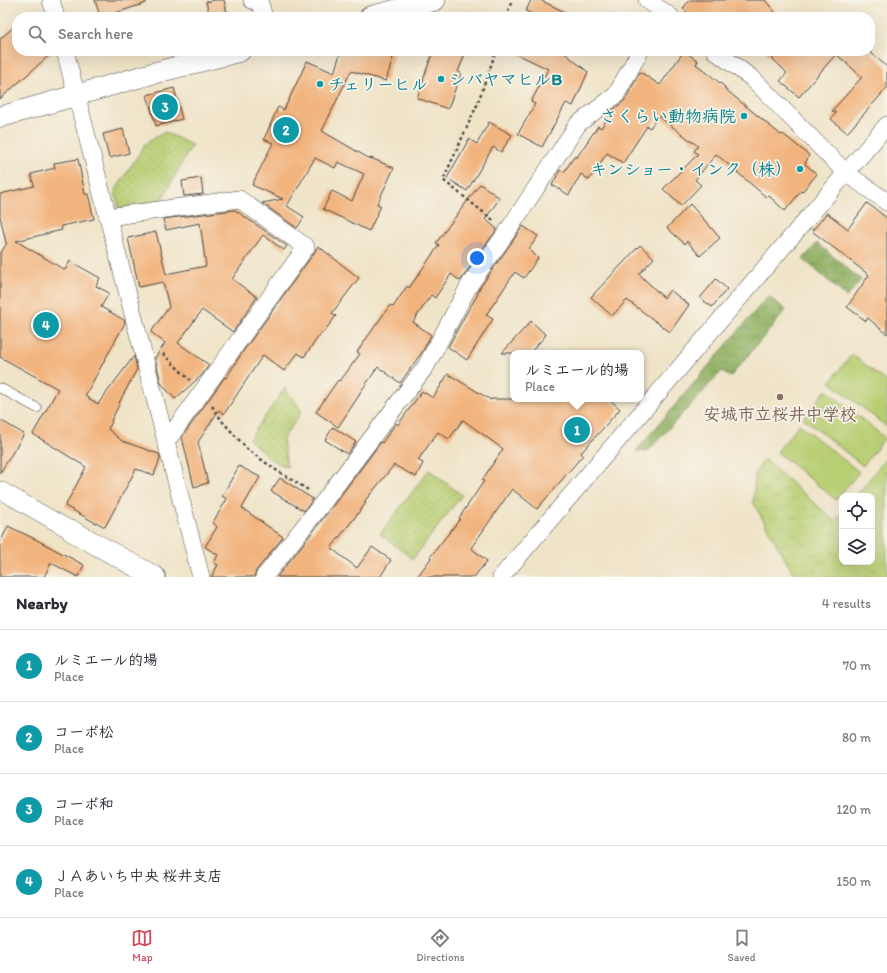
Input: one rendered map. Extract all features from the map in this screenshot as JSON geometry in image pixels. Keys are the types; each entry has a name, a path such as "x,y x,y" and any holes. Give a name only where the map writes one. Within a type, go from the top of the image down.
{"street":[{"path":"51,0 55,12"},
{"path":"252,0 260,3 263,12"},
{"path":"379,12 389,6 435,0"},
{"path":"647,0 661,12"},
{"path":"66,56 201,577"},
{"path":"0,117 154,73 220,56"},
{"path":"264,577 325,500 426,366 470,284 507,232 578,124 616,95 637,56"},
{"path":"722,56 753,80 846,173 887,202"},
{"path":"501,577 887,125"},
{"path":"108,217 239,199 306,247 166,442"},
{"path":"0,490 155,577"}],"lane":[{"path":"0,388 37,408"}],"path":[{"path":"508,12 512,0"},
{"path":"494,56 477,105 443,180 507,232"},
{"path":"160,352 194,384"},
{"path":"210,402 222,421 248,450 276,470 325,500"}],"green space":[{"path":"165,132 192,145 161,201 119,209 115,191 146,143"},
{"path":"817,243 861,280 847,297 803,259"},
{"path":"768,296 786,310 730,377 722,371 647,452 636,451"},
{"path":"852,354 887,382 887,427 830,382"},
{"path":"285,388 302,411 283,439 287,467 270,459 249,439"},
{"path":"826,390 885,438 863,466 803,418"},
{"path":"799,424 859,472 842,493 839,493 839,496 836,500 777,452"},
{"path":"887,457 887,577 795,577 753,502 755,473 764,459 835,521 839,516 839,565 875,565 875,493 858,493"},
{"path":"429,470 462,495 413,559 380,534"}],"building":[{"path":"95,0 145,0 146,3 118,12 99,12"},
{"path":"224,0 227,12 209,12 206,2"},
{"path":"531,0 540,0 565,12 528,12 526,11"},
{"path":"689,0 765,0 775,12 687,12 683,9"},
{"path":"12,28 12,56 48,56 0,99 0,39"},
{"path":"339,56 394,56 386,81 351,71 322,131 370,159 371,158 394,168 377,204 381,206 369,231 323,209 332,191 352,201 364,174 338,162 335,168 315,158 287,206 304,217 297,228 262,203 283,199 252,185 273,143 264,139 278,107 284,110 307,61 334,73"},
{"name":"シバヤマヒルB","path":"431,56 464,56 458,72 461,73 448,109 417,98"},
{"path":"521,56 568,56 588,72 573,106 566,103 542,147 518,134 535,104 531,102 548,69"},
{"path":"680,56 691,56 698,61 696,64 725,87 724,88 781,135 783,134 809,155 805,164 817,174 785,211 768,195 766,197 716,154 695,180 701,185 681,206 663,189 698,154 694,151 698,146 658,116 650,128 647,126 623,163 607,153 589,180 581,174 569,195 552,185 560,170 564,172 574,157 577,157 598,126 601,128 612,111 625,100 640,72 660,85"},
{"path":"770,56 834,56 799,97 780,81 787,73"},
{"path":"838,56 875,56 887,67 887,88 847,133 831,119 836,113 832,111 862,77"},
{"path":"174,88 182,119 156,126 147,95"},
{"path":"489,122 512,135 501,152 493,147 467,191 447,178 469,139 477,144"},
{"path":"123,129 129,153 109,158 103,134"},
{"path":"78,159 85,194 88,194 94,219 61,226 62,230 16,241 65,270 70,261 100,278 96,286 109,293 101,307 124,320 125,323 85,396 98,404 134,356 137,369 119,403 108,429 122,441 159,454 160,459 154,475 136,469 105,527 65,506 86,467 33,434 58,389 0,357 0,254 7,243 0,216 0,194 34,186 31,174 55,168 54,163"},
{"path":"201,178 203,194 184,196 182,181"},
{"path":"480,184 500,198 485,219 497,229 460,281 451,274 435,298 431,295 413,322 431,335 422,352 400,383 378,367 338,427 316,412 338,380 340,381 360,354 357,352 390,305 393,307 407,286 409,288 439,245 436,243"},
{"path":"867,203 887,218 887,334 868,318 866,321 847,307 869,275 812,231 827,213 848,229"},
{"path":"690,204 720,238 700,256 687,241 685,244 667,228"},
{"path":"235,210 287,246 284,250 263,235 232,279 257,297 233,332 202,310 178,343 209,365 202,375 175,399 161,383 155,358 165,343 151,332 169,307 163,282 139,287 128,238 156,232 166,274 206,266 200,223 166,230 163,219"},
{"path":"523,226 538,236 529,249 538,258 524,278 515,272 486,315 493,319 467,360 448,347 478,294 479,289"},
{"path":"640,245 654,258 639,274 664,298 670,290 689,305 670,332 627,300 612,316 591,297"},
{"path":"318,246 359,278 332,313 336,316 304,357 298,353 284,371 263,355 224,414 219,410 198,442 208,483 194,487 182,437 225,377 226,378"},
{"path":"716,279 727,289 712,307 700,298"},
{"path":"531,321 546,335 533,350 510,350 510,353 502,353"},
{"path":"448,374 491,400 510,399 510,402 612,402 620,409 581,453 583,455 537,509 512,489 471,548 487,561 474,577 417,577 431,558 430,557 460,519 459,518 484,481 482,480 503,449 463,420 449,439 438,432 418,460 423,463 416,477 394,465 364,502 366,503 331,548 357,568 372,547 391,560 380,577 277,577 396,423 398,425 422,391 433,398"},
{"path":"0,420 24,434 0,473"},
{"path":"333,427 356,442 347,454 325,440"},
{"path":"239,466 260,477 242,508 283,537 256,571 254,577 211,577 218,565 214,563 218,555 205,547 217,527 213,522 227,499 222,496"},
{"path":"280,478 313,499 304,511 271,491"},
{"path":"8,526 84,565 78,577 51,563 44,577 0,577 0,543"}],"place":[{"name":"シバヤマヒルB","path":"441,79"},
{"name":"チェリーヒル","path":"320,84"},
{"name":"コーポ和","path":"165,107"},
{"name":"さくらい動物病院","path":"744,116"},
{"name":"コーポ松","path":"286,130"},
{"name":"キンショー・インク（株）","path":"800,169"},
{"name":"ＪＡあいち中央 桜井支店","path":"46,325"},
{"name":"安城市立桜井中学校","path":"780,397"},
{"name":"ルミエール的場","path":"577,430"}]}
